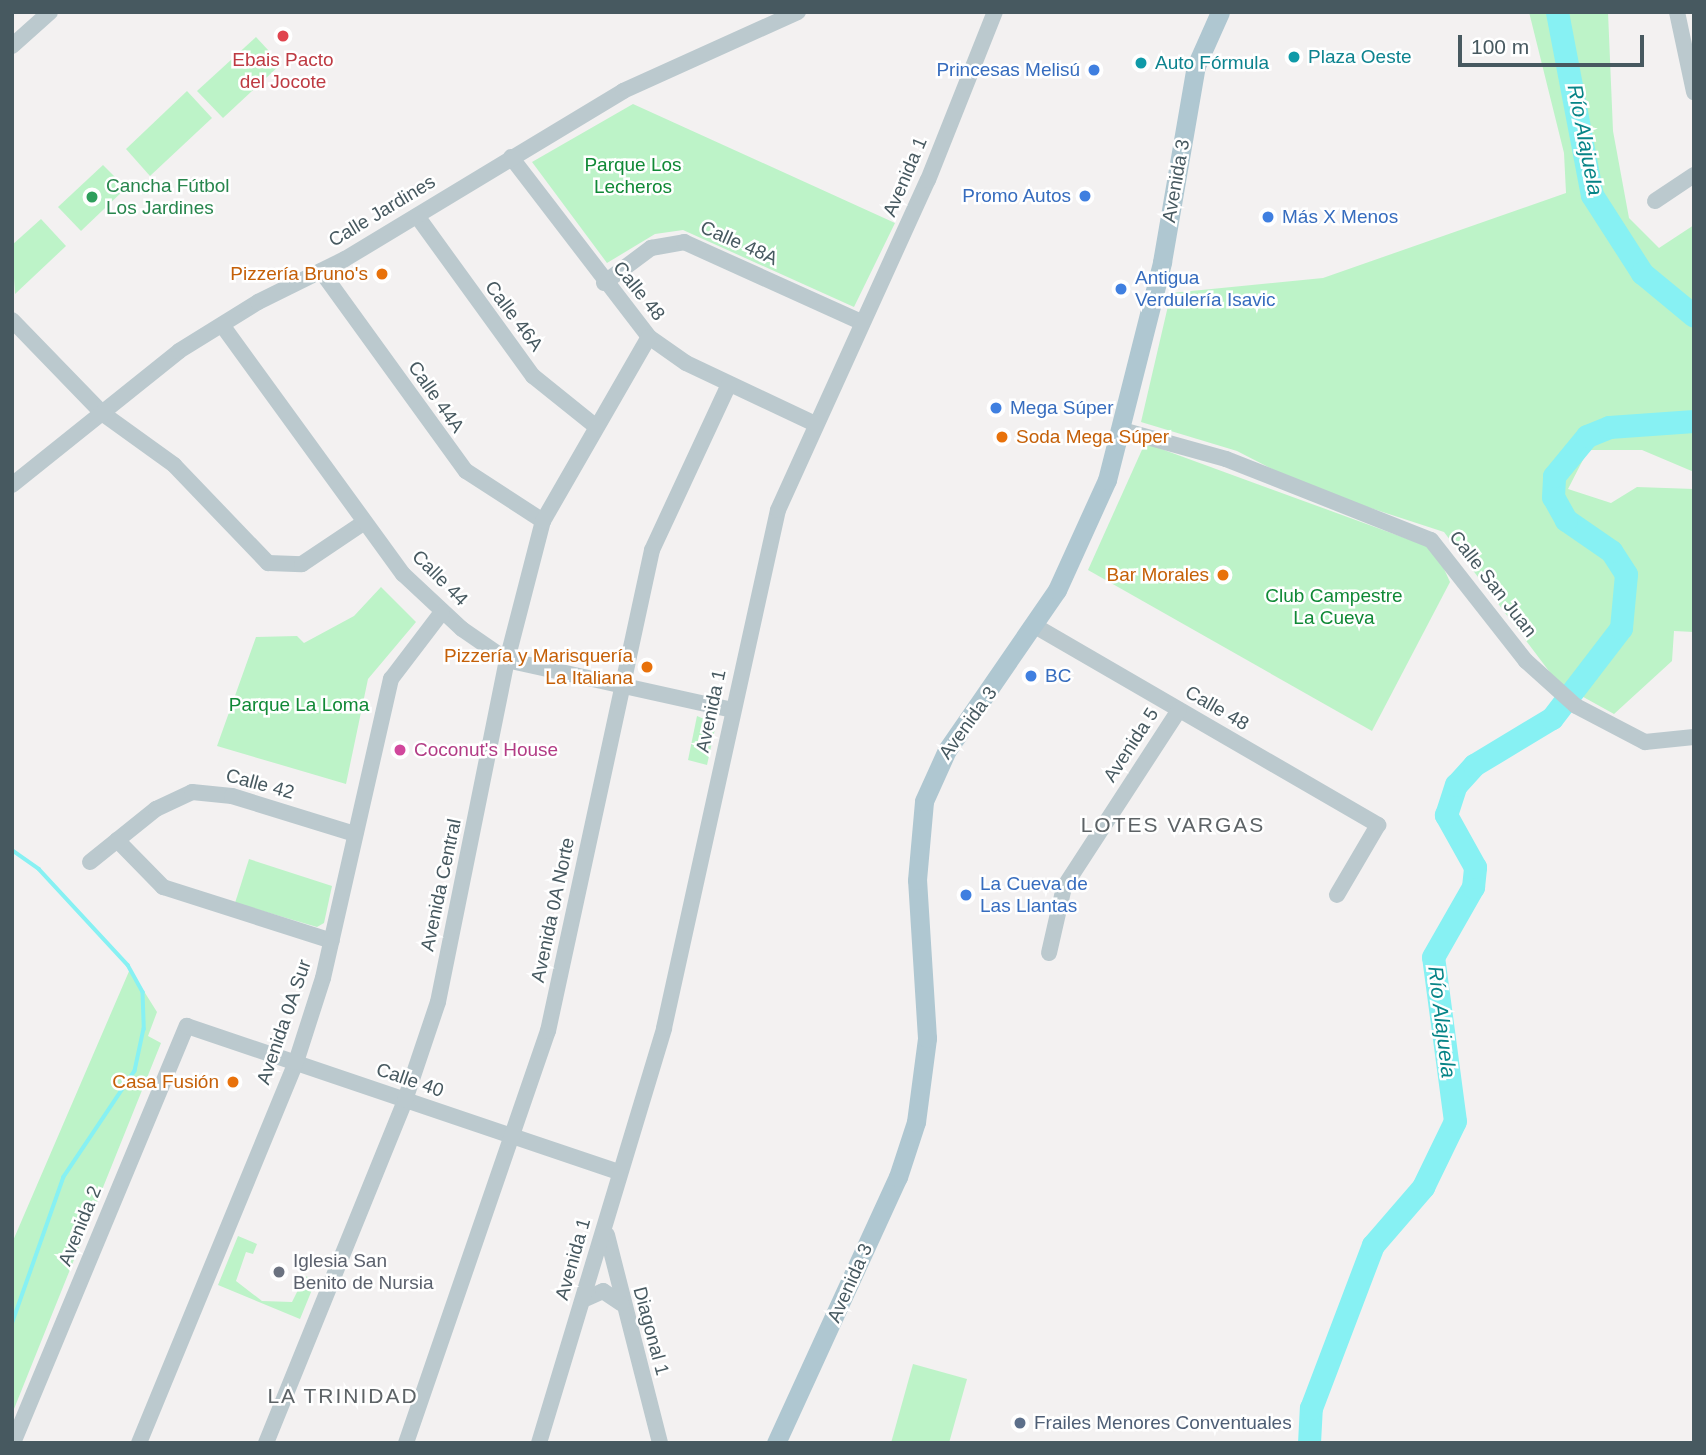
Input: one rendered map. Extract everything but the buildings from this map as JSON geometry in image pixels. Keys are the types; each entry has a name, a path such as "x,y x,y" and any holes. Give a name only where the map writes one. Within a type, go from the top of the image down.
{"main road":[{"name":"Avenida 3","path":"776,1443 898,1177 916,1122 927,1038 918,836 930,782 1035,626 1075,556 1122,430 1162,262 1196,66 1220,12"}],"street":[{"path":"12,46 50,12"},
{"name":"Calle Jardines","path":"12,485 102,413 222,325 417,216 511,157 676,63 798,12"},
{"name":"Avenida 1","path":"538,1443 606,1229 619,1172 664,1028 769,539 813,423 923,191 995,12"},
{"path":"1677,13 1694,19"},
{"path":"1677,13 1694,92"},
{"name":"Calle 48","path":"511,157 604,283 649,337 729,384 813,423"},
{"path":"1655,201 1694,175"},
{"name":"Calle 46A","path":"417,216 533,376 594,425"},
{"name":"Calle 48A","path":"604,283 651,248 684,242 861,322"},
{"name":"Calle 44A","path":"321,271 466,471 543,521"},
{"path":"12,320 102,413 174,465 257,557 282,567 312,560 363,523"},
{"name":"Calle 44","path":"222,325 363,523 442,612 507,660 732,710"},
{"name":"Avenida Central","path":"265,1443 405,1100 438,1002 507,660 543,521 594,425 649,337"},
{"name":"Avenida 0A Norte","path":"406,1443 513,1137 554,1005 619,687 652,550 729,384"},
{"name":"Calle San Juan","path":"1122,430 1226,458 1431,540 1553,688 1576,706 1645,742 1694,737"},
{"name":"Avenida 0A Sur","path":"139,1443 296,1062 332,941 391,680 442,612"},
{"name":"Calle 48","path":"1035,626 1378,825 1338,895"},
{"name":"Avenida 5","path":"1049,953 1065,887 1179,710"},
{"name":"Calle 42","path":"90,862 164,803 192,792 232,796 355,834"},
{"path":"117,840 163,887 332,941"},
{"name":"Calle 40","path":"187,1026 619,1172"},
{"name":"Avenida 2","path":"14,1436 187,1026"},
{"name":"Diagonal 1","path":"606,1229 621,1303 656,1440"},
{"path":"583,1300 603,1291 621,1303"},
{"path":"14,1436 32,1443"}],"green space":[{"path":"1529,12 1608,12 1613,131 1629,218 1659,248 1694,225 1694,472 1642,450 1588,450 1568,489 1611,503 1637,487 1694,489 1694,632 1674,631 1672,661 1614,714 1558,683 1444,532 1309,488 1237,451 1141,422 1171,293 1323,278 1566,193 1564,153"},
{"path":"256,37 281,64 223,118 197,91"},
{"path":"187,91 212,118 150,176 126,149"},
{"name":"Parque Los Lecheros","path":"633,104 895,223 854,307 683,230 655,234 607,263 532,162"},
{"name":"Cancha Fútbol Los Jardines","path":"103,165 126,188 81,231 58,207"},
{"path":"41,219 66,246 15,294 12,245"},
{"name":"Club Campestre La Cueva","path":"1145,443 1435,549 1450,582 1372,731 1088,570"},
{"name":"Parque La Loma","path":"381,587 416,622 368,679 346,784 217,746 256,637 297,636 304,643 354,616"},
{"path":"697,716 716,724 707,765 688,760"},
{"path":"249,859 332,886 324,923 317,927 235,903"},
{"path":"130,969 157,1012 148,1036 161,1043 12,1414 12,1243"},
{"path":"238,1236 257,1244 253,1254 246,1252 236,1281 262,1301 292,1302 305,1276 316,1280 300,1319 218,1285"},
{"path":"913,1364 967,1379 949,1443 891,1443"}],"waterway":[{"name":"Río Alajuela","path":"1557,12 1592,195 1642,273 1694,316"},
{"name":"Río Alajuela","path":"1309,1443 1311,1408 1373,1245 1423,1187 1455,1121 1433,957 1473,887 1475,867 1446,815 1456,785 1474,765 1552,718 1621,628 1626,574 1611,551 1566,520 1553,497 1554,476 1587,436 1609,427 1694,421"},
{"path":"12,850 39,869 128,965 143,992 144,1029 135,1071 64,1177 12,1325"}],"place":[{"name":"Ebais Pacto del Jocote","path":"283,36"},
{"name":"Plaza Oeste","path":"1294,57"},
{"name":"Auto Fórmula","path":"1141,63"},
{"name":"Princesas Melisú","path":"1094,70"},
{"name":"Promo Autos","path":"1085,196"},
{"name":"Cancha Fútbol Los Jardines","path":"92,197"},
{"name":"Más X Menos","path":"1268,217"},
{"name":"Pizzería Bruno's","path":"382,274"},
{"name":"Antigua Verdulería Isavic","path":"1121,289"},
{"name":"Mega Súper","path":"996,408"},
{"name":"Soda Mega Súper","path":"1002,437"},
{"name":"Bar Morales","path":"1223,575"},
{"name":"Pizzería y Marisquería La Italiana","path":"647,667"},
{"name":"BC","path":"1031,676"},
{"name":"Coconut's House","path":"400,750"},
{"name":"La Cueva de Las Llantas","path":"966,895"},
{"name":"Casa Fusión","path":"233,1082"},
{"name":"Iglesia San Benito de Nursia","path":"279,1272"},
{"name":"Frailes Menores Conventuales","path":"1020,1423"}],"district":[{"name":"LOTES VARGAS","path":"1173,825"},
{"name":"LA TRINIDAD","path":"343,1396"}]}
